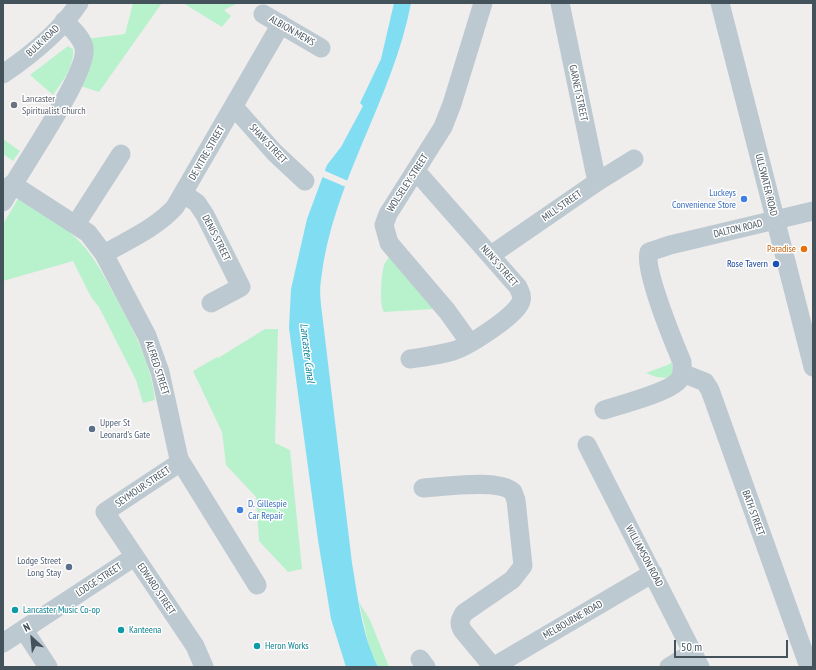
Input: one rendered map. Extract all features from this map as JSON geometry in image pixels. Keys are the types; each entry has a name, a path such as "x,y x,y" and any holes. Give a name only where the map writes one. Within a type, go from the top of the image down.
{"street":[{"name":"BULK ROAD","path":"3,74 32,54 79,3"},
{"name":"WOLSELEY STREET","path":"470,343 447,311 390,243 384,225 388,214 443,128 452,104 483,3"},
{"name":"GARNET STREET","path":"560,3 597,182"},
{"name":"ULLSWATER ROAD","path":"720,3 813,367"},
{"name":"ALBION MEWS","path":"263,14 321,48"},
{"path":"3,202 12,184 54,118 84,62 84,48 78,35 64,21"},
{"name":"DE VITRE STREET","path":"104,254 166,216 184,194 281,24"},
{"name":"SHAW STREET","path":"234,107 279,157 305,181"},
{"path":"76,224 121,154"},
{"name":"MILL STREET","path":"491,255 597,182 634,159"},
{"name":"NUN'S STREET","path":"410,359 454,351 470,343 516,311 521,302 522,294 518,287 491,255 416,171"},
{"name":"ALFRED STREET","path":"12,184 76,224 95,240 104,254 147,336 160,372 179,459 257,585"},
{"name":"DENIS STREET","path":"184,194 197,203 205,215 241,287 210,303"},
{"name":"DALTON ROAD","path":"682,373 682,362 652,277 647,257 648,252 662,247 813,211"},
{"path":"604,410 669,388 679,380 682,373"},
{"name":"BATH STREET","path":"682,373 705,382 710,390 809,667"},
{"name":"WILLIAMSON ROAD","path":"587,445 697,660"},
{"name":"SEYMOUR STREET","path":"105,512 176,465 179,459"},
{"path":"423,488 490,484 506,488 513,492 516,500 523,566 512,580 464,613 460,619 460,625 463,631 493,667"},
{"name":"EDWARD STREET","path":"105,512 195,646 204,667"},
{"name":"LODGE STREET","path":"3,643 134,557"},
{"name":"MELBOURNE ROAD","path":"493,667 653,573"},
{"path":"24,630 48,667"},
{"path":"669,667 697,660"}],"green space":[{"path":"133,3 162,3 99,92 77,85 86,39 125,34"},
{"path":"183,3 238,3 224,10 231,16 222,27"},
{"path":"68,46 73,49 72,62 67,74 53,95 30,75"},
{"path":"3,139 20,151 13,161 3,154"},
{"path":"18,199 70,232 93,258 135,333 150,372 155,400 143,403 136,380 99,307 91,297 73,261 3,281 3,224"},
{"path":"391,255 434,309 384,312 381,303 382,273 385,262"},
{"path":"265,329 278,329 275,443 290,450 302,569 288,572 259,541 256,497 226,465 222,432 193,371 217,357 218,358"},
{"path":"672,361 673,373 669,378 656,377 646,373 670,364"},
{"path":"359,602 370,620 389,667 378,667 370,651"}],"water":[{"name":"Lancaster Canal","path":"394,3 411,3 391,73 337,209 327,244 320,284 320,297 352,563 364,629 378,667 346,667 331,619 318,540 289,328 291,289 307,219 327,165 341,147 363,106 360,103 381,59"}],"pier":[{"path":"323,170 348,181 346,187 320,176"}],"place":[{"name":"Lancaster Spiritualist Church","path":"14,105"},
{"name":"Luckeys Convenience Store","path":"744,199"},
{"name":"Paradise","path":"804,249"},
{"name":"Rose Tavern","path":"776,264"},
{"name":"Upper St Leonard's Gate","path":"92,429"},
{"name":"D. Gillespie Car Repair","path":"240,510"},
{"name":"Lodge Street Long Stay","path":"69,567"},
{"name":"Lancaster Music Co-op","path":"15,610"},
{"name":"Kanteena","path":"121,630"},
{"name":"Heron Works","path":"257,646"}]}
